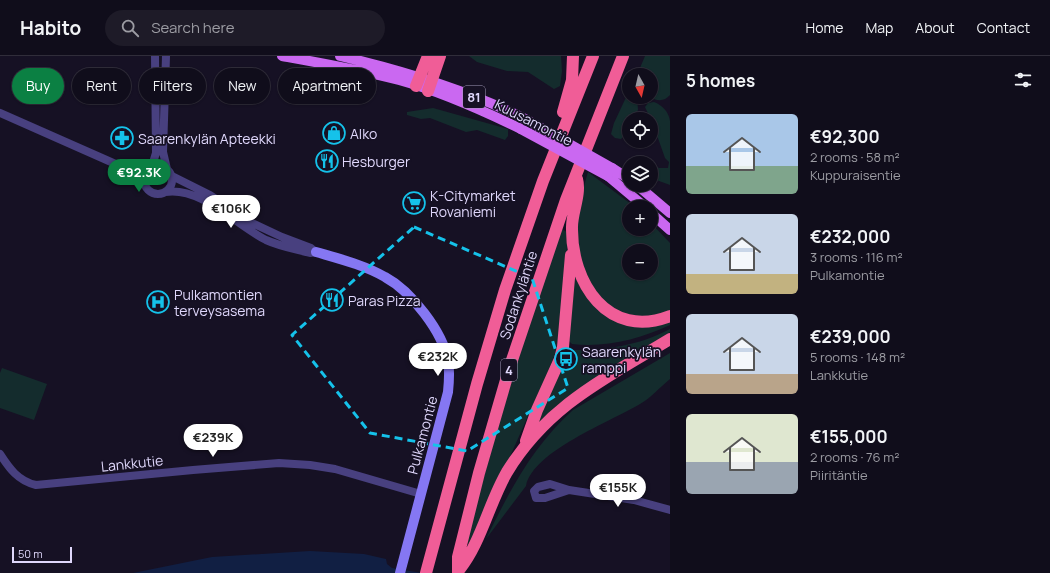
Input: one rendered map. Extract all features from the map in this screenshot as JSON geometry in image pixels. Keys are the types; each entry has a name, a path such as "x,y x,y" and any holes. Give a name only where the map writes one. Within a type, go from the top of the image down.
{"highway":[{"path":"424,84 428,56"},
{"path":"424,84 440,56"},
{"path":"567,123 563,112 572,80 573,56"},
{"name":"Sodankyläntie","path":"427,568 476,384 505,290 543,181 593,56"},
{"name":"Sodankyläntie","path":"459,571 458,557 497,411 552,240 576,174 623,56"},
{"path":"459,571 469,557 499,488 524,446 536,410 560,359 563,347 573,244 573,217 579,186 576,174"},
{"path":"573,244 578,269 582,280 590,293 608,311 618,317 641,322 652,321 670,316"},
{"path":"524,446 574,398 670,339"}],"main road":[{"name":"Kuusamontie","path":"282,56 424,84 475,97 527,120 610,172"},
{"name":"Kuusamontie","path":"340,56 391,68 610,172"},
{"name":"81","path":"610,172 622,176"},
{"name":"81","path":"610,172 637,200"},
{"path":"644,192 670,213"},
{"path":"658,219 670,230"}],"street":[{"path":"155,56 156,153 151,169 145,177 147,187 152,192 158,194 166,192 171,185 163,152 166,56"},
{"path":"0,113 145,177"},
{"path":"151,169 159,166 169,173"},
{"name":"Pulkamontie","path":"169,173 210,195 252,223 311,248 316,252 370,270 392,281 408,295 425,315 438,335 448,361 448,392 400,573"},
{"name":"Pulkamontie","path":"166,192 174,190 192,194 267,240 310,253 316,252"},
{"name":"Lankkutie","path":"0,454 21,480 36,485 279,463 310,464 336,469 421,494"},
{"path":"569,490 634,500 670,510"}],"highlighted area":[{"path":"414,227 532,278 568,388 467,451 370,433 292,335"}],"green space":[{"path":"469,56 561,56 562,71 560,86 554,89 528,72 507,71 477,62"},
{"path":"645,56 670,56 670,95 663,100 658,100 658,68 640,68"},
{"path":"623,104 638,104 637,112 622,112 621,139 615,138 611,134 614,123"},
{"path":"647,104 660,105 665,109 670,121 670,185 658,181 658,167 668,168 669,162 665,158 658,138 658,112 647,112 645,107"},
{"path":"433,108 508,129 508,136 505,140 477,130 466,132 430,118 421,119 407,115 407,112"},
{"path":"588,172 626,200 622,200 622,236 658,236 658,230 670,243 670,311 656,316 635,316 618,311 602,301 580,266 576,229 582,193"},
{"path":"561,229 567,232 566,280 563,313 553,360 471,544 465,542 522,344"},
{"path":"572,270 584,294 605,314 670,321 670,325 635,338 622,341 597,345 572,344 569,341"},
{"path":"670,329 670,332 641,351 532,431 562,366 568,361 571,350 622,346 658,335"},
{"path":"670,353 670,379 644,402 574,439 557,449 543,461 532,473 526,486 486,539 513,486 523,470 545,439 558,424 573,410"},
{"path":"2,368 47,384 34,420 0,408 0,373"}],"water":[{"path":"310,551 364,554 386,559 387,564 392,568 422,573 133,573 212,557"}],"place":[{"name":"Alko","path":"334,133"},
{"name":"Saarenkylän Apteekki","path":"122,138"},
{"name":"Hesburger","path":"327,161"},
{"name":"K-Citymarket Rovaniemi","path":"414,203"},
{"name":"Paras Pizza","path":"332,300"},
{"name":"Pulkamontien terveysasema","path":"158,302"},
{"name":"Saarenkylän ramppi","path":"566,359"}]}
